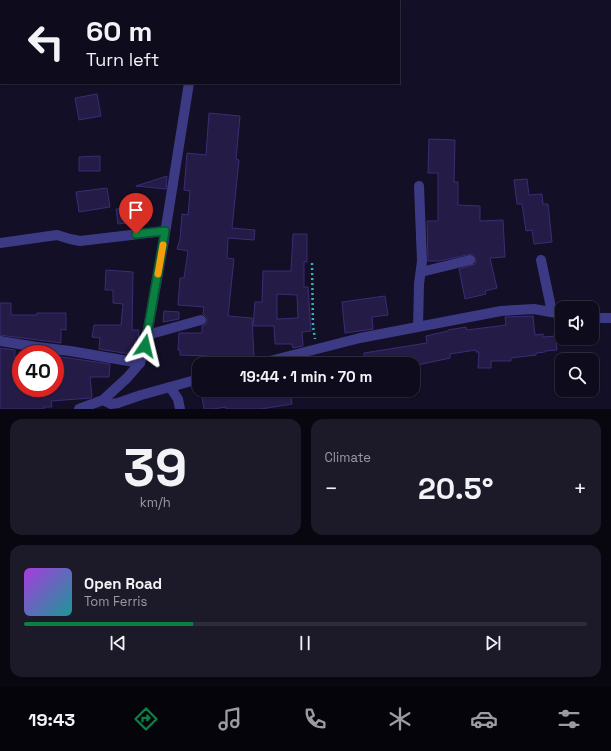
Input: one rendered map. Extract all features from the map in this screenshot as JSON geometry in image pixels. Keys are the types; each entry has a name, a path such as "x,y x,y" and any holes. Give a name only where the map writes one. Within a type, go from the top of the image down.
{"street":[{"path":"79,409 103,400 127,378 140,363 147,335 189,84"},
{"path":"418,327 419,284 422,261 419,186"},
{"path":"0,243 57,235 70,240 80,241 165,231"},
{"path":"420,272 470,260"},
{"path":"541,260 555,306"},
{"path":"286,357 360,338 501,311 534,309 555,313"},
{"path":"599,318 611,318"},
{"path":"147,335 201,320"},
{"path":"0,341 140,363"},
{"path":"103,400 111,404 118,403 192,381"},
{"path":"170,387 178,399 180,409"}],"path":[{"path":"312,263 313,326 317,349"}],"building":[{"path":"97,94 101,116 79,120 75,98"},
{"path":"209,113 240,116 236,159 239,160 232,228 255,230 254,240 228,238 227,258 234,259 228,316 252,318 254,357 207,357 180,355 180,350 178,350 179,333 202,333 202,326 205,325 207,321 207,318 203,314 204,307 178,305 180,278 184,278 188,251 177,249 180,239 182,214 188,215 190,191 184,190 187,153 206,155"},
{"path":"429,139 455,140 454,182 458,182 458,205 480,206 480,221 503,220 505,257 490,258 497,288 485,291 486,294 465,299 459,269 475,264 476,259 472,254 439,261 428,261 427,221 438,221 438,173 428,173"},
{"path":"100,156 100,171 79,171 79,157"},
{"path":"167,176 166,189 136,186"},
{"path":"527,179 529,195 542,194 543,204 548,204 552,242 534,244 532,230 526,231 522,204 517,204 514,180"},
{"path":"107,188 110,207 79,212 76,192"},
{"path":"134,208 135,222 118,224 116,209"},
{"path":"293,234 307,234 307,262 304,262 304,287 308,287 311,331 302,332 303,346 293,348 292,344 275,344 274,326 253,326 255,302 262,302 263,271 291,271","holes":["277,294 297,295 298,318 277,319"]},
{"path":"106,270 133,272 132,330 139,330 135,355 99,349 100,338 92,337 94,325 121,325 123,304 113,303 113,290 105,290"},
{"path":"385,296 388,315 372,317 373,329 345,333 342,302"},
{"path":"0,303 11,303 11,315 66,313 66,330 61,329 61,343 0,335"},
{"path":"164,311 179,312 179,319 163,322"},
{"path":"533,316 535,335 543,334 543,337 555,336 555,345 557,345 557,350 536,353 536,355 511,358 511,361 491,361 491,368 478,368 479,352 476,352 476,350 450,354 450,358 420,364 420,357 364,357 364,353 427,343 426,336 448,330 466,327 467,330 506,325 505,317"},
{"path":"0,348 12,350 12,397 64,397 64,357 110,364 109,377 90,377 91,398 51,401 52,407 44,407 44,409 0,409"},
{"path":"202,397 291,397 292,404 261,409 226,409 226,407 204,409"}],"slow traffic":[{"path":"158,274 163,245"}],"route":[{"path":"136,234 165,231 145,346"}]}
